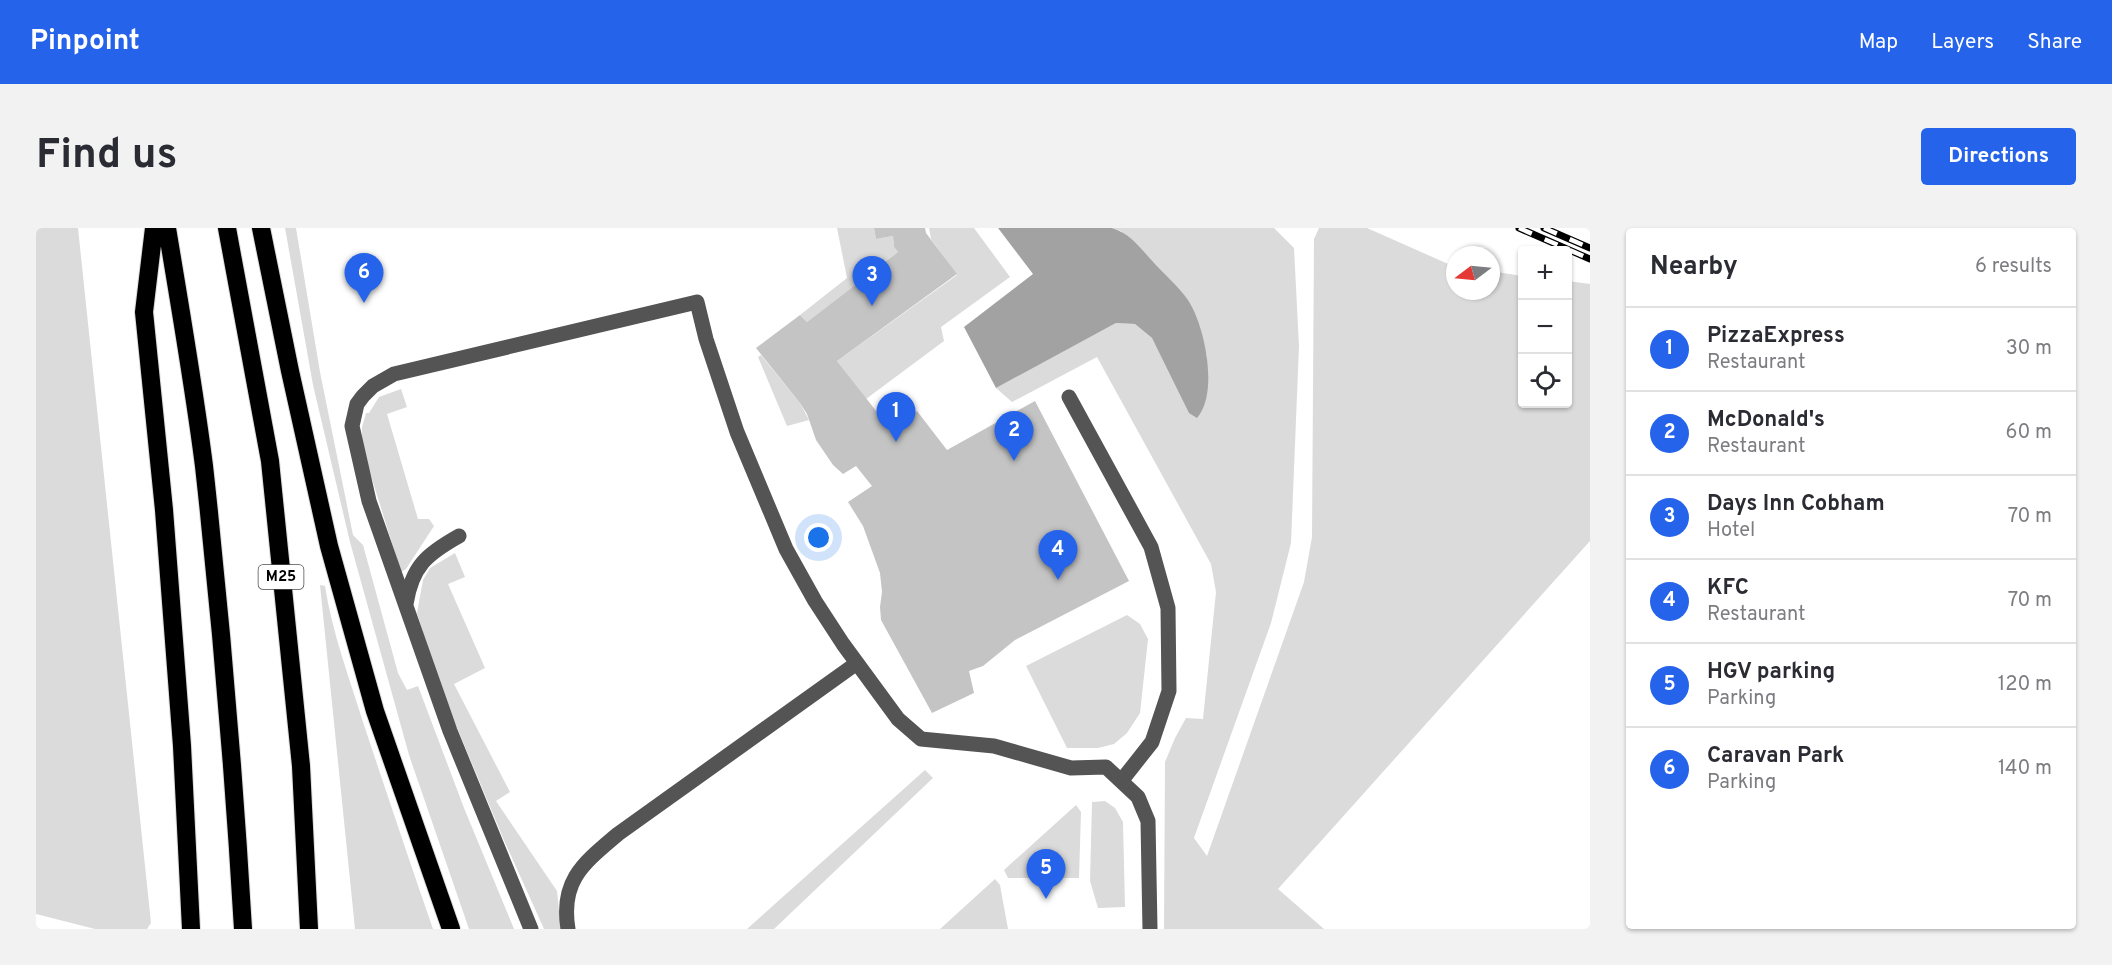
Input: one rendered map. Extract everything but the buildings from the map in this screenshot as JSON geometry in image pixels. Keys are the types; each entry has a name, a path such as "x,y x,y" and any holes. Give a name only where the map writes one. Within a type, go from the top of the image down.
{"highway":[{"path":"154,228 144,312 164,510 182,746 191,929"},
{"path":"167,228 203,465 232,757 243,929"},
{"name":"M25","path":"227,228 270,461 301,766 309,929"},
{"path":"261,228 329,546 375,711 451,929"}],"lane":[{"path":"531,929 478,804 369,501 352,426 357,404 373,386 394,374 697,302 720,384 769,511 786,549 815,601 857,663 898,719 921,739 994,746 1071,768 1106,767 1122,780 1138,797 1148,821 1150,929"},
{"path":"1069,397 1151,547 1168,608 1169,691 1152,742 1122,780"},
{"path":"406,607 408,589 420,564 440,547 459,536"},
{"path":"568,929 565,913 569,893 576,872 585,862 618,834 857,663"}],"shaded area":[{"path":"36,228 78,228 151,923 147,929 95,929 36,914"},
{"path":"285,228 296,228 320,372 353,535 363,545 398,673 407,690 418,686 464,808 514,929 469,929 409,755 350,542 313,385"},
{"path":"837,228 874,228 876,239 893,236 894,247 898,252 807,322 800,315 847,278"},
{"path":"929,228 974,228 1010,277 941,327 944,341 866,399 837,361 957,275 931,239"},
{"path":"998,228 1112,228 1135,242 1188,300 1200,326 1207,359 1208,377 1204,407 1197,418 1189,413 1152,338 1135,324 1116,323 996,388 964,327 1033,274"},
{"path":"1112,228 1274,228 1294,248 1299,346 1291,543 1271,623 1194,838 1207,856 1304,582 1312,537 1314,239 1319,228 1367,228 1446,263 1446,300 1500,300 1500,272 1518,275 1518,408 1572,408 1572,282 1590,284 1590,541 1278,889 1324,929 1164,929 1165,762 1186,718 1203,719 1216,592 1211,564 1097,357 1012,402 996,388 1116,323 1135,324 1152,338 1166,365 1207,357 1199,326 1188,300 1121,231"},
{"path":"761,355 800,403 809,420 787,426 758,357"},
{"path":"401,389 407,407 387,414 418,519 429,519 434,526 406,569 401,572 362,447 362,427 366,413 369,413 379,397"},
{"path":"455,553 465,577 448,584 485,668 454,684 510,792 496,801 557,891 561,929 544,929 441,689 417,613 423,580 430,568"},
{"path":"320,585 325,586 347,671 433,929 355,929"},
{"path":"1127,615 1140,624 1148,639 1140,713 1127,733 1114,744 1098,748 1067,748 1026,666"},
{"path":"925,770 933,778 774,929 747,929"},
{"path":"1105,801 1115,808 1123,822 1125,907 1098,908 1090,881 1092,802"},
{"path":"1076,805 1081,812 1079,878 1008,878 1004,870"},
{"path":"995,879 1000,885 1008,929 940,929"}],"railway":[{"path":"1519,228 1590,259"},
{"path":"1544,228 1590,248"}],"place":[{"name":"Caravan Park","path":"364,303"},
{"name":"Days Inn Cobham","path":"872,306"},
{"name":"PizzaExpress","path":"896,442"},
{"name":"McDonald's","path":"1014,461"},
{"name":"KFC","path":"1058,580"},
{"name":"HGV parking","path":"1046,899"}]}
